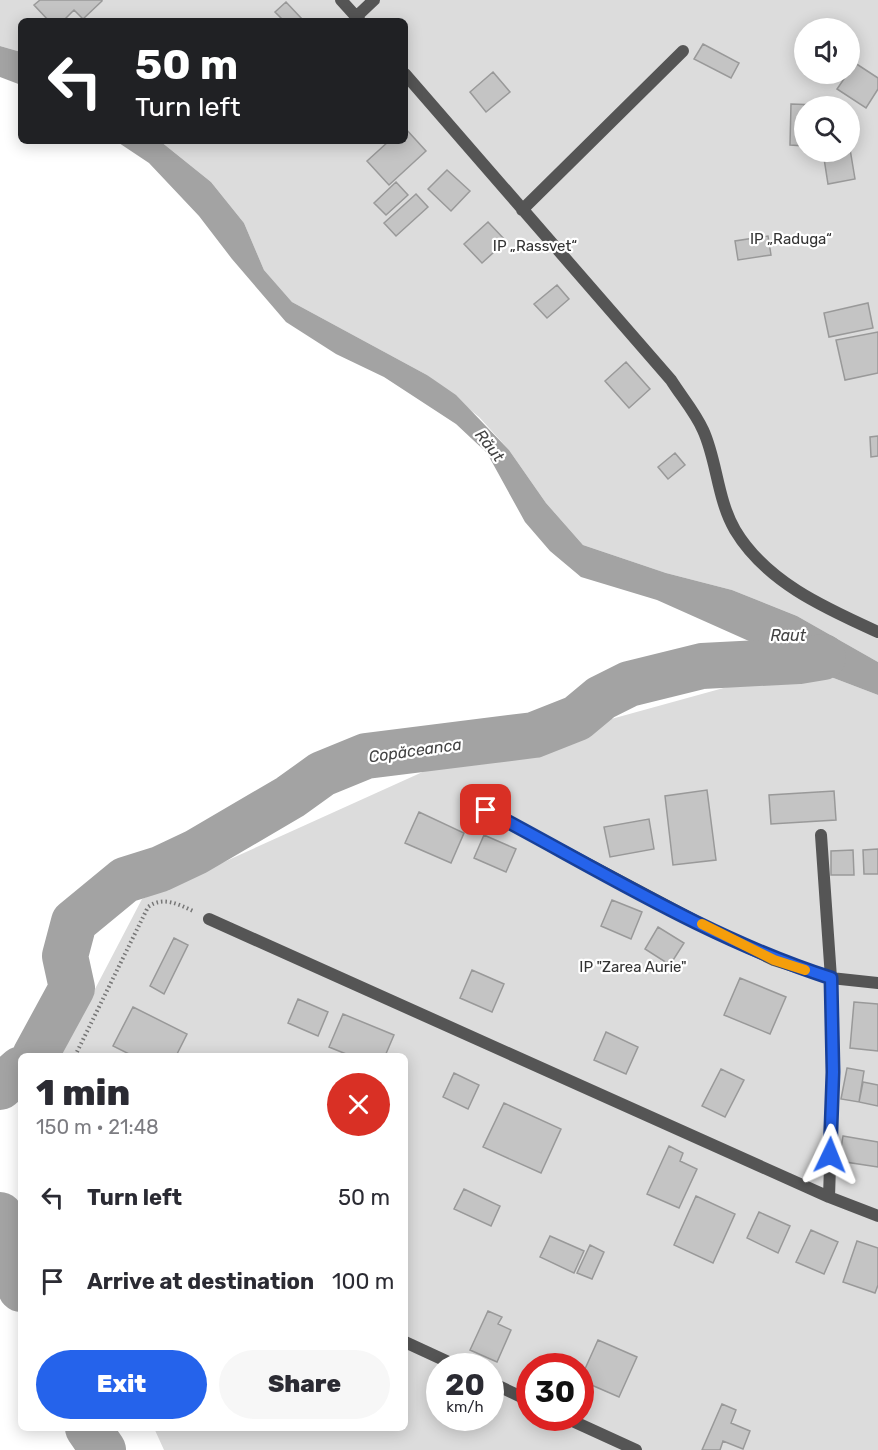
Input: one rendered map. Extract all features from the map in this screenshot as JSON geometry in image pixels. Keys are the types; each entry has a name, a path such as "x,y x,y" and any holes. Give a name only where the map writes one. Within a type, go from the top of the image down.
{"street":[{"path":"341,0 357,18"},
{"path":"359,18 374,0"},
{"path":"522,210 683,51"},
{"path":"408,77 671,380 704,430 717,485 735,530 766,568 800,593 878,632"},
{"path":"486,810 722,935 774,960 831,978 878,983"},
{"path":"821,835 831,978 833,1072 829,1197"},
{"path":"209,919 829,1197 878,1216"},
{"path":"408,1343 428,1353"},
{"path":"594,1431 636,1450"}],"path":[{"path":"76,1053 148,907 155,901 173,902 209,919"}],"green space":[{"name":"IP „Rassvet“","path":"0,0 878,0 878,662 797,616 732,590 666,573 583,545 546,503 509,450 479,417 427,375 292,302 264,270 244,223 211,182 164,144 408,144 408,18 18,18 18,51 0,46"},
{"name":"IP \"Zarea Aurie\"","path":"823,674 878,695 878,1450 164,1450 155,1431 408,1431 408,1053 62,1053 142,899 427,770 738,684"}],"water":[{"path":"0,46 18,51 18,84 0,77"},
{"name":"Raut","path":"120,144 164,144 211,182 244,223 264,270 292,302 427,375 456,395 509,450 546,503 583,545 666,573 732,590 797,616 878,662 878,695 823,674 657,600 581,577 550,551 525,522 487,453 456,424 384,377 336,354 286,322 199,216 149,163"}],"building":[{"path":"40,0 102,0 84,18 74,10 66,18 46,18 34,5"},
{"path":"286,2 301,18 281,18 275,12"},
{"path":"703,44 739,63 731,78 694,59"},
{"path":"860,66 878,78 878,89 866,108 860,104 860,96 848,96 837,89 840,84 860,84"},
{"path":"493,72 510,92 486,112 470,92"},
{"path":"791,104 794,104 794,145 790,145"},
{"path":"408,131 426,151 389,185 367,161 386,144 408,144"},
{"path":"825,162 852,162 855,179 828,184"},
{"path":"447,170 470,191 451,211 428,189"},
{"path":"396,182 408,195 386,215 374,203"},
{"path":"416,194 428,207 396,236 384,223"},
{"path":"488,222 506,241 482,263 464,244"},
{"path":"768,236 771,255 738,260 735,241"},
{"path":"557,285 569,299 547,318 534,304"},
{"path":"868,303 873,328 829,337 824,313"},
{"path":"878,332 878,373 845,380 836,340"},
{"path":"626,362 650,389 629,408 605,381"},
{"path":"878,436 878,456 871,457 870,437"},
{"path":"675,453 685,465 668,479 658,467"},
{"path":"707,790 716,860 673,865 665,796"},
{"path":"834,791 836,820 771,824 769,795"},
{"path":"419,812 464,833 451,863 405,843"},
{"path":"649,819 654,849 610,857 604,827"},
{"path":"484,835 516,849 506,872 474,858"},
{"path":"878,849 878,874 864,874 863,850"},
{"path":"853,850 854,875 831,875 831,851"},
{"path":"612,900 642,912 631,939 601,926"},
{"path":"658,927 684,943 670,965 645,949"},
{"path":"174,938 188,945 164,994 150,986"},
{"path":"472,970 504,984 492,1012 460,998"},
{"path":"740,978 786,997 770,1034 724,1015"},
{"path":"298,999 328,1012 318,1036 288,1023"},
{"path":"854,1002 878,1004 878,1051 850,1048"},
{"path":"133,1007 187,1034 178,1053 127,1053 113,1046"},
{"path":"343,1014 394,1035 386,1053 344,1053 329,1047"},
{"path":"606,1032 638,1047 626,1074 594,1060"},
{"path":"847,1068 864,1071 859,1102 841,1099"},
{"path":"721,1069 744,1080 725,1117 702,1106"},
{"path":"454,1073 479,1085 468,1109 443,1097"},
{"path":"863,1082 878,1085 878,1106 859,1102"},
{"path":"504,1103 561,1129 541,1173 483,1147"},
{"path":"843,1136 878,1142 878,1167 839,1161"},
{"path":"669,1146 683,1153 680,1161 697,1169 679,1208 647,1194"},
{"path":"464,1189 500,1206 491,1226 454,1209"},
{"path":"696,1196 735,1214 713,1263 674,1245"},
{"path":"759,1212 790,1226 778,1253 747,1238"},
{"path":"811,1230 838,1242 824,1274 796,1262"},
{"path":"550,1236 584,1251 574,1273 540,1257"},
{"path":"857,1241 878,1248 878,1285 875,1293 843,1282"},
{"path":"590,1245 604,1252 592,1279 577,1273"},
{"path":"488,1311 502,1317 498,1324 511,1330 501,1353 477,1353 470,1350"},
{"path":"598,1340 637,1357 619,1397 594,1386 594,1353 592,1353"},
{"path":"722,1404 736,1410 731,1423 750,1431 743,1449 723,1441 720,1450 702,1450"}],"waterway":[{"name":"Copăceanca","path":"37,1053 72,988 65,956 74,922 125,880 160,869 196,852 290,797 322,774 366,756 534,735 577,718 601,698 629,684 702,666 799,661 823,657"},
{"name":"Copăceanca","path":"0,1087 18,1072"},
{"name":"Copăceanca","path":"0,1215 17,1240 15,1274 18,1282"},
{"name":"Copăceanca","path":"90,1431 103,1450"}],"slow traffic":[{"path":"702,924 774,960 805,970"}],"route":[{"path":"486,810 722,935 774,960 831,978 833,1072 830,1155"}],"park label":[{"name":"IP „Raduga“","path":"791,239"}],"water label":[{"name":"Răut","path":"490,445"}]}
